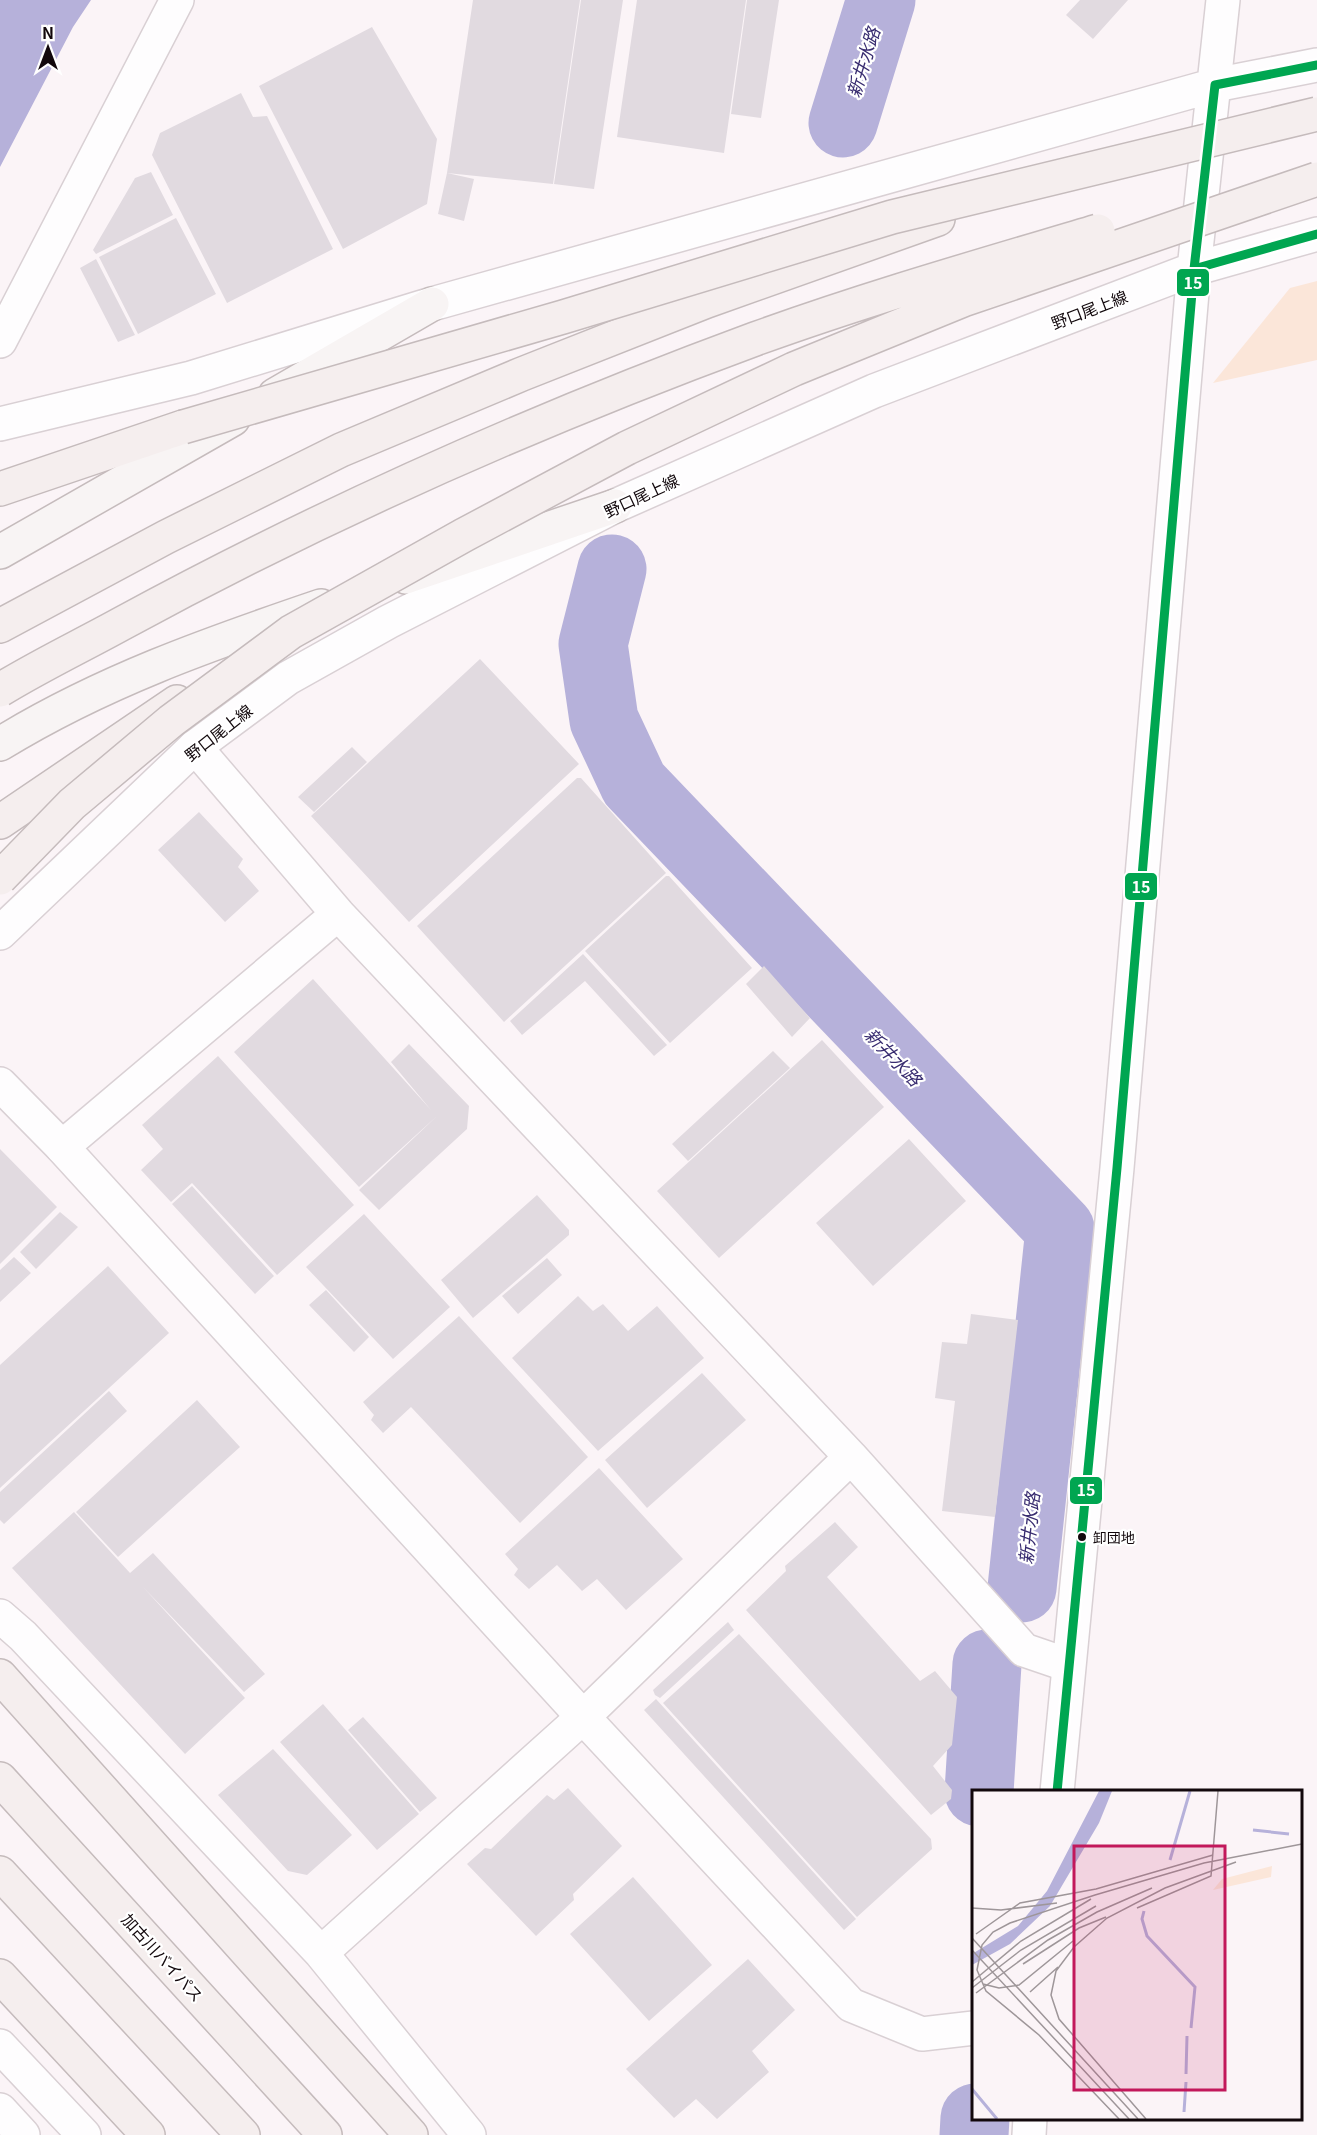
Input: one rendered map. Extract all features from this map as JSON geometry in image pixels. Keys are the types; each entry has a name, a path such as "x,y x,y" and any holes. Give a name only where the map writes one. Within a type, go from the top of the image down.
{"highway":[{"path":"0,489 183,427 563,317 892,216 1138,155 1317,114"},
{"path":"0,626 166,537 341,450 522,374 707,302 896,233 1138,155"},
{"path":"0,690 203,579 367,499 548,421 756,339 943,277 1169,210 1317,171"},
{"path":"0,822 168,707 291,632 464,535 627,448 794,369 963,300 1317,179"},
{"path":"0,466 183,427"},
{"path":"0,878 81,797 171,721 291,632"},
{"path":"0,1676 84,1773 411,2135"},
{"name":"加古川バイパス","path":"0,1779 325,2135"},
{"path":"0,1873 243,2135"},
{"path":"0,1976 148,2135"}],"main road":[{"path":"0,552 432,304"},
{"path":"0,744 44,717 183,653 615,506"}],"street":[{"path":"0,341 177,0"},
{"path":"1057,1790 1117,1168 1194,269 1223,0"},
{"path":"0,424 191,378 432,304 1215,85 1317,65"},
{"name":"野口尾上線","path":"0,933 195,747 298,673 387,622 615,506 874,391 1194,269 1317,234"},
{"path":"195,747 338,914 851,1457 1024,1650 1068,1665"},
{"path":"62,1147 338,914"},
{"path":"0,1084 62,1147 583,1717 851,2005 922,2034 972,2028"},
{"path":"321,1953 583,1717 851,1457"},
{"path":"0,1616 53,1668 321,1953 470,2135"},
{"path":"0,2046 84,2135"},
{"path":"0,2110 23,2135"},
{"path":"1029,2135 1030,2120"}],"shaded area":[{"path":"0,0 91,0 73,27 0,167"},
{"path":"1317,281 1317,360 1213,383 1290,288"}],"building":[{"path":"473,0 580,0 553,184 447,173"},
{"path":"581,0 623,0 594,189 554,184"},
{"path":"637,0 746,0 724,153 617,137"},
{"path":"747,0 779,0 761,118 731,114"},
{"path":"1080,0 1128,0 1093,39 1066,15"},
{"path":"372,27 437,139 427,204 343,249 259,86"},
{"path":"241,93 253,117 267,116 333,249 227,303 152,155 160,133"},
{"path":"151,172 173,215 96,254 93,250 135,178"},
{"path":"447,173 474,179 464,221 438,214"},
{"path":"176,218 216,294 138,334 99,257"},
{"path":"96,259 135,335 118,342 80,268"},
{"path":"480,659 579,764 409,922 311,816"},
{"path":"352,747 367,762 314,812 298,797"},
{"path":"577,778 581,778 666,873 504,1022 417,926"},
{"path":"199,812 243,859 238,867 259,891 225,922 158,850"},
{"path":"666,876 669,876 752,968 670,1043 585,951"},
{"path":"583,954 667,1045 654,1056 585,981 522,1035 510,1021"},
{"path":"764,966 810,1018 792,1037 746,984"},
{"path":"313,979 431,1110 391,1062 409,1044 469,1106 467,1129 379,1210 359,1190 437,1116 359,1187 234,1052"},
{"path":"822,1040 884,1107 719,1258 657,1191"},
{"path":"773,1051 790,1068 688,1161 672,1144"},
{"path":"218,1056 354,1205 277,1275 192,1183 171,1202 141,1170 163,1149 142,1125"},
{"path":"909,1139 966,1201 873,1286 816,1223"},
{"path":"0,1149 57,1207 0,1264"},
{"path":"192,1186 274,1276 255,1294 172,1204"},
{"path":"537,1195 569,1230 569,1235 473,1318 441,1280"},
{"path":"60,1212 78,1227 36,1269 20,1252"},
{"path":"364,1214 450,1307 393,1359 306,1267"},
{"path":"14,1257 31,1273 0,1302 0,1270"},
{"path":"547,1258 562,1275 518,1314 502,1296"},
{"path":"108,1266 169,1333 0,1488 0,1365"},
{"path":"326,1290 369,1337 354,1352 309,1305"},
{"path":"578,1296 593,1311 603,1304 628,1331 657,1306 704,1358 598,1451 512,1358"},
{"path":"971,1314 1018,1320 995,1517 942,1511 955,1401 935,1398 942,1342 967,1344"},
{"path":"459,1316 588,1457 520,1523 411,1407 383,1433 371,1420 374,1415 363,1402"},
{"path":"702,1373 746,1420 647,1508 605,1460"},
{"path":"109,1391 127,1411 4,1524 0,1520 0,1492"},
{"path":"197,1400 240,1447 118,1557 76,1512"},
{"path":"599,1468 683,1559 626,1610 597,1579 582,1591 557,1565 529,1589 514,1575 518,1569 505,1554"},
{"path":"74,1512 130,1573 153,1553 265,1674 244,1692 143,1587 245,1698 185,1754 12,1568"},
{"path":"835,1522 858,1547 827,1577 920,1681 935,1671 957,1697 952,1745 933,1766 952,1790 951,1799 931,1815 746,1610 786,1571 785,1566"},
{"path":"728,1622 734,1630 660,1698 655,1695 653,1690"},
{"path":"739,1634 931,1839 932,1849 857,1917 663,1703"},
{"path":"656,1699 856,1919 844,1930 644,1710"},
{"path":"323,1704 419,1814 377,1850 280,1742"},
{"path":"363,1717 437,1798 420,1812 348,1730"},
{"path":"273,1749 352,1835 307,1875 288,1871 218,1795"},
{"path":"568,1788 622,1846 573,1894 574,1900 536,1936 467,1864 485,1848 491,1849 547,1795 554,1800"},
{"path":"633,1877 712,1965 649,2021 570,1934"},
{"path":"748,1959 795,2010 752,2051 769,2072 717,2119 696,2099 674,2118 626,2069"}],"waterway":[{"name":"新井水路","path":"843,123 881,0"},
{"name":"新井水路","path":"612,569 593,644 604,720 634,784 1060,1229 1022,1588"},
{"name":"新井水路","path":"979,1790 987,1664"},
{"name":"新井水路","path":"974,2135 975,2120"}],"transit line":[{"name":"15","path":"1057,1790 1117,1168 1194,269 1215,85 1317,65"},
{"name":"15","path":"1194,269 1317,234"}],"place":[{"name":"卸団地","path":"1082,1537"}]}
